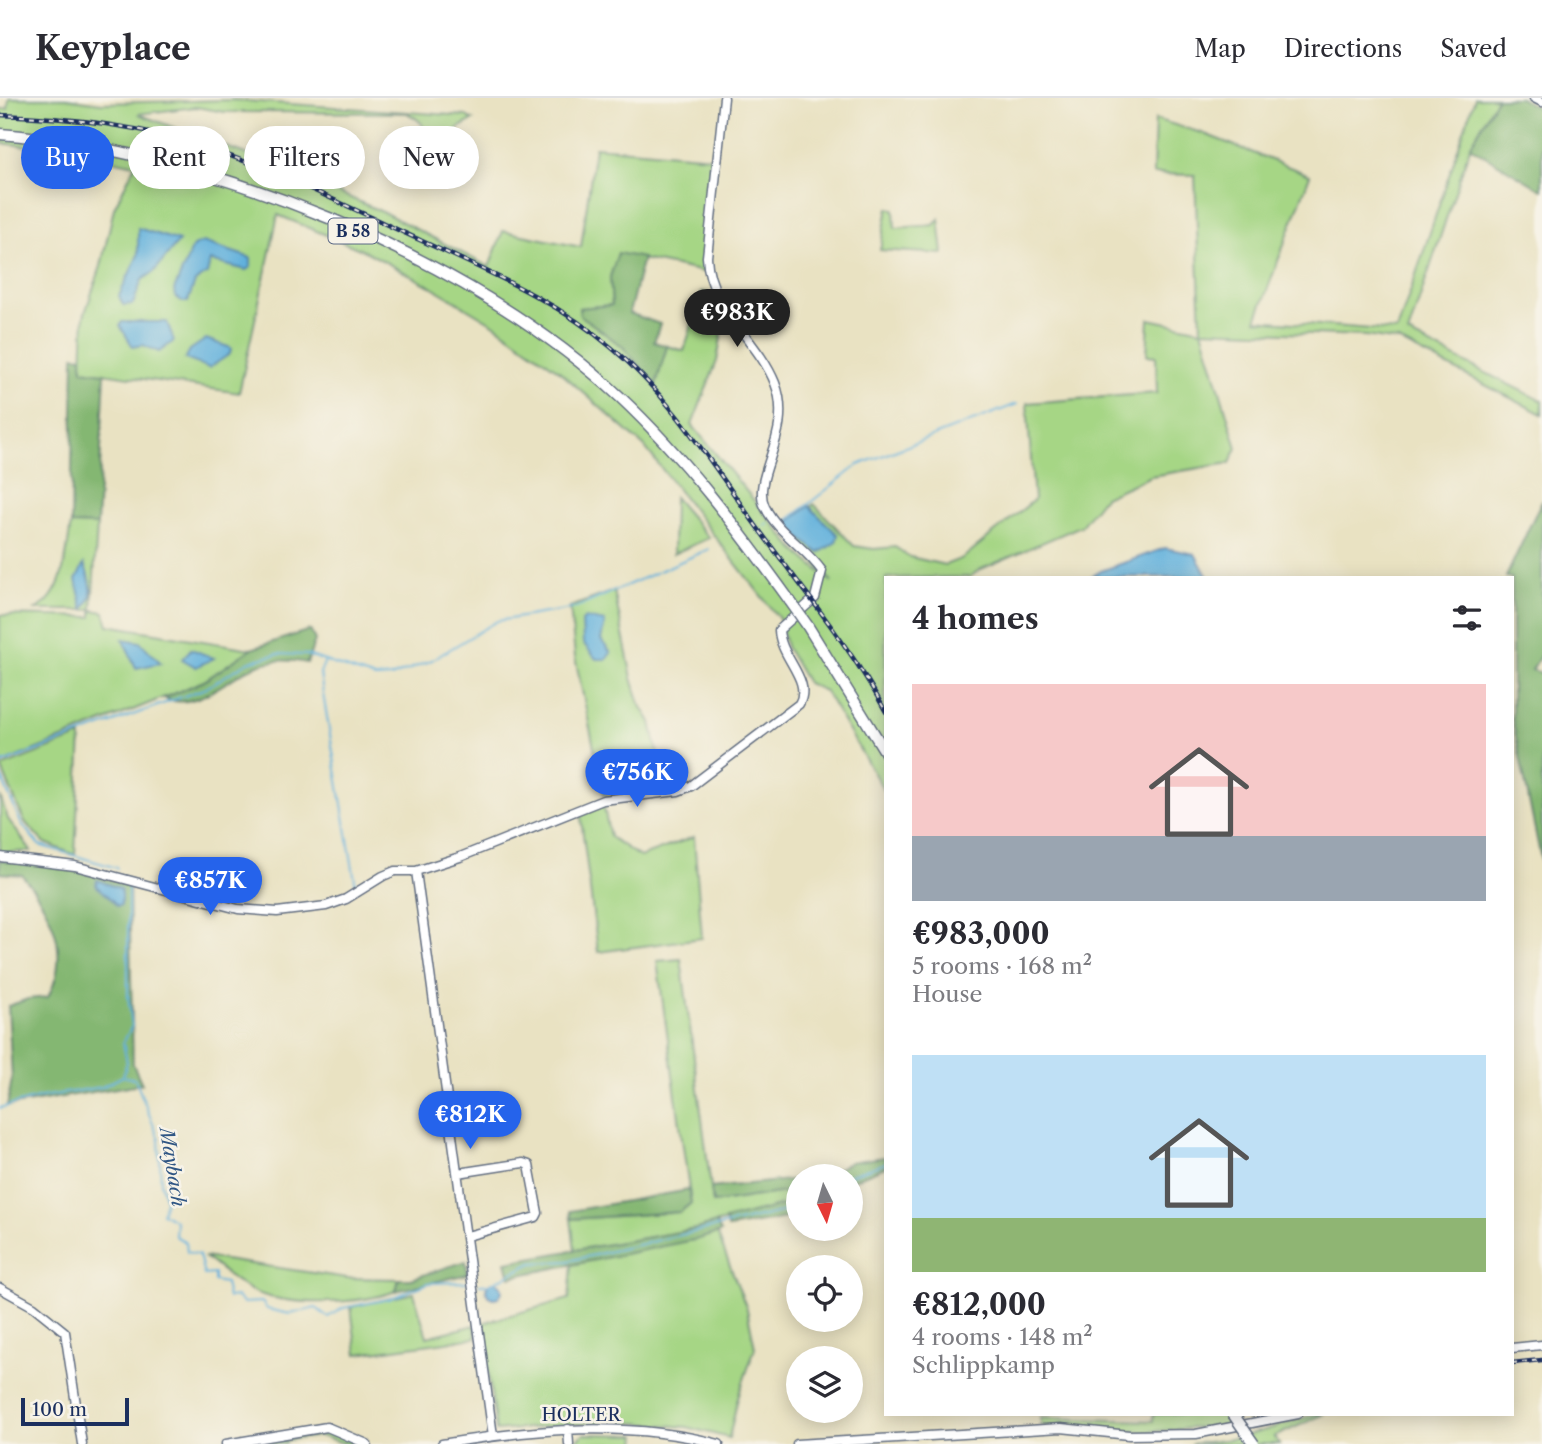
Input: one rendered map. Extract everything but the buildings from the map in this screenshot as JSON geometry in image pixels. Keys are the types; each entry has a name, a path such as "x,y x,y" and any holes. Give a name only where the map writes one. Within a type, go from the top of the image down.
{"main road":[{"name":"B 58","path":"0,134 113,149 187,167 231,182 368,238 492,302 576,360 657,433 714,499 807,625 884,750"},
{"path":"1234,1416 1254,1444"}],"street":[{"path":"0,857 75,866 220,905 260,912 326,905 346,899 383,876 395,872 416,871 603,800 677,791 691,786 799,704 803,697 802,682 781,647 779,630 816,598 822,571 778,527 762,500 762,483 780,431 777,386 713,290 708,267 724,98"},
{"path":"1534,98 1542,102"},
{"path":"416,871 493,1436"},
{"path":"458,1173 523,1163 529,1165 538,1213 536,1217 467,1236"},
{"path":"0,1288 34,1307 65,1332 82,1444"},
{"path":"1514,1348 1542,1345"},
{"path":"797,1444 924,1439 1061,1429 1129,1435 1185,1434 1226,1430 1289,1416"},
{"path":"226,1444 327,1427 367,1444"},
{"path":"568,1429 569,1444"},
{"name":"HOLTER","path":"442,1444 568,1429 674,1434 719,1444"}],"green space":[{"path":"9,98 66,98 101,103 233,100 466,116 473,120 462,126 423,126 407,113 224,112 196,107 138,114 170,126 128,126 128,163 114,160 114,126 21,126 21,145 0,143 0,109 8,109"},
{"path":"1475,98 1497,98 1470,147 1408,334 1542,401 1542,414 1399,341 1365,336 1202,330 1237,448 1230,463 1151,476 1104,497 1081,526 979,570 971,576 884,576 884,790 825,691 807,683 786,647 780,620 644,446 558,370 495,325 367,252 278,215 239,393 82,370 84,316 101,266 114,208 128,179 128,189 230,189 230,148 244,154 244,189 330,189 387,214 489,267 503,231 581,247 595,147 711,157 704,272 618,254 610,277 612,305 579,308 580,315 623,347 656,384 667,346 684,351 702,292 711,294 725,314 717,361 692,425 794,549 832,582 784,525 814,504 854,546 874,549 895,547 910,557 945,565 963,558 1034,500 1027,403 1157,393 1156,356 1147,355 1149,319 1201,330 1195,175 1153,174 1155,119 1202,133 1310,175 1256,320 1397,331"},
{"path":"1497,98 1520,98 1542,110 1542,190 1470,147"},
{"path":"888,208 894,209 895,228 934,225 939,219 943,254 880,250"},
{"path":"618,253 643,258 629,313 660,324 654,342 667,346 656,385 623,347 580,315 579,308 612,305 610,277"},
{"path":"74,356 82,357 82,370 105,373 97,525 71,524"},
{"path":"674,497 709,538 673,554"},
{"path":"1542,500 1542,653 1532,670 1542,673 1542,864 1514,728 1514,576 1506,576"},
{"path":"71,524 97,525 92,610 34,610 44,604 58,585"},
{"path":"614,591 632,678 640,704 651,722 665,787 604,795 575,657 570,607"},
{"path":"92,610 104,612 108,625 251,649 204,681 0,764 0,615 92,617"},
{"path":"310,630 315,640 307,663 265,663 247,670 201,697 189,701 164,698 204,681 251,649"},
{"path":"81,736 75,855 43,842 24,821 1,767"},
{"path":"0,796 8,819 31,851 0,853"},
{"path":"603,803 610,837 640,857 694,837 702,938 598,952 580,811"},
{"path":"0,860 65,868 129,885 133,1064 142,1084 7,1106 12,1079 8,1006 28,999 48,997 55,981 58,948 55,932 42,902 22,875 0,873"},
{"path":"681,959 713,1203 786,1192 786,1204 697,1229 575,1250 571,1219 680,1212 691,1203 657,961"},
{"path":"884,1157 884,1167 863,1176 863,1164 846,1164"},
{"path":"786,1180 786,1192 713,1203 711,1188"},
{"path":"689,1190 691,1203 680,1212 571,1219 570,1211"},
{"path":"786,1204 786,1218 728,1228 725,1220"},
{"path":"716,1223 721,1232 699,1239 510,1277 506,1262 696,1229"},
{"path":"717,1233 747,1309 755,1348 738,1397 729,1438 687,1427 608,1421 496,1431 482,1323 569,1299 572,1265"},
{"path":"204,1257 347,1278 399,1279 396,1291 365,1299 327,1302 289,1300 250,1290"},
{"path":"466,1261 468,1274 396,1291 399,1279 411,1279"},
{"path":"414,1293 427,1337 475,1325 476,1338 357,1354 351,1307"},
{"path":"1153,1416 1236,1416 1227,1418 1230,1425 1143,1432 1042,1426 1040,1418 1153,1421"},
{"path":"1310,1416 1320,1416 1274,1437 1279,1444 1190,1444 1239,1438"},
{"path":"325,1429 359,1444 347,1444 320,1436 288,1440 284,1444 263,1444 262,1440"},
{"path":"584,1434 637,1435 636,1444 573,1444"}],"water":[{"path":"138,228 179,241 154,272 142,280 133,304 123,305 119,296 138,255"},
{"path":"203,242 251,258 251,267 246,270 210,261 207,274 195,282 188,301 184,302 175,297 174,290 193,246"},
{"path":"122,322 167,322 174,341 159,352 143,345 133,347 120,326"},
{"path":"206,339 231,348 230,354 209,368 185,359 190,350"},
{"path":"809,506 838,535 836,542 819,553 784,525"},
{"path":"1165,548 1195,554 1207,576 1093,576"},
{"path":"84,564 91,593 83,609 76,580"},
{"path":"585,618 605,622 601,640 611,653 606,659 596,659 583,643 582,621"},
{"path":"123,639 140,642 161,663 136,668"},
{"path":"191,649 214,658 196,667 182,659"},
{"path":"97,880 121,889 121,905 117,906 96,885"},
{"path":"491,1282 497,1282 502,1290 500,1296 491,1298 486,1293 486,1287"}],"waterway":[{"path":"783,524 858,465 1017,404"},
{"path":"764,526 768,523"},
{"path":"0,764 206,688 248,662 278,654 307,655 375,678 391,677 432,660 497,621 576,608 709,549"},
{"path":"324,663 320,673 323,694 356,886"},
{"name":"Maybach","path":"0,774 21,823 39,845 117,868"},
{"name":"Maybach","path":"128,884 128,996 132,1026 123,1043 127,1062 123,1076 135,1079 159,1139 161,1184 166,1200 162,1213 176,1221 175,1236 186,1242 187,1252 199,1255 204,1275 214,1274 214,1281 225,1283 228,1298 237,1297 243,1303 262,1302 267,1309 290,1314 316,1308 328,1317 343,1308 389,1299 429,1283 467,1282"},
{"path":"0,1108 41,1097 102,1087 123,1076"},
{"name":"Maybach","path":"863,1171 884,1164"},
{"name":"Maybach","path":"479,1284 490,1284 532,1263 568,1261 786,1211"}],"railway":[{"path":"0,115 53,118 132,128 184,141 237,159 317,192 472,264 568,315 633,367 672,410 841,640 884,709"},
{"path":"1514,1363 1542,1360"}]}
